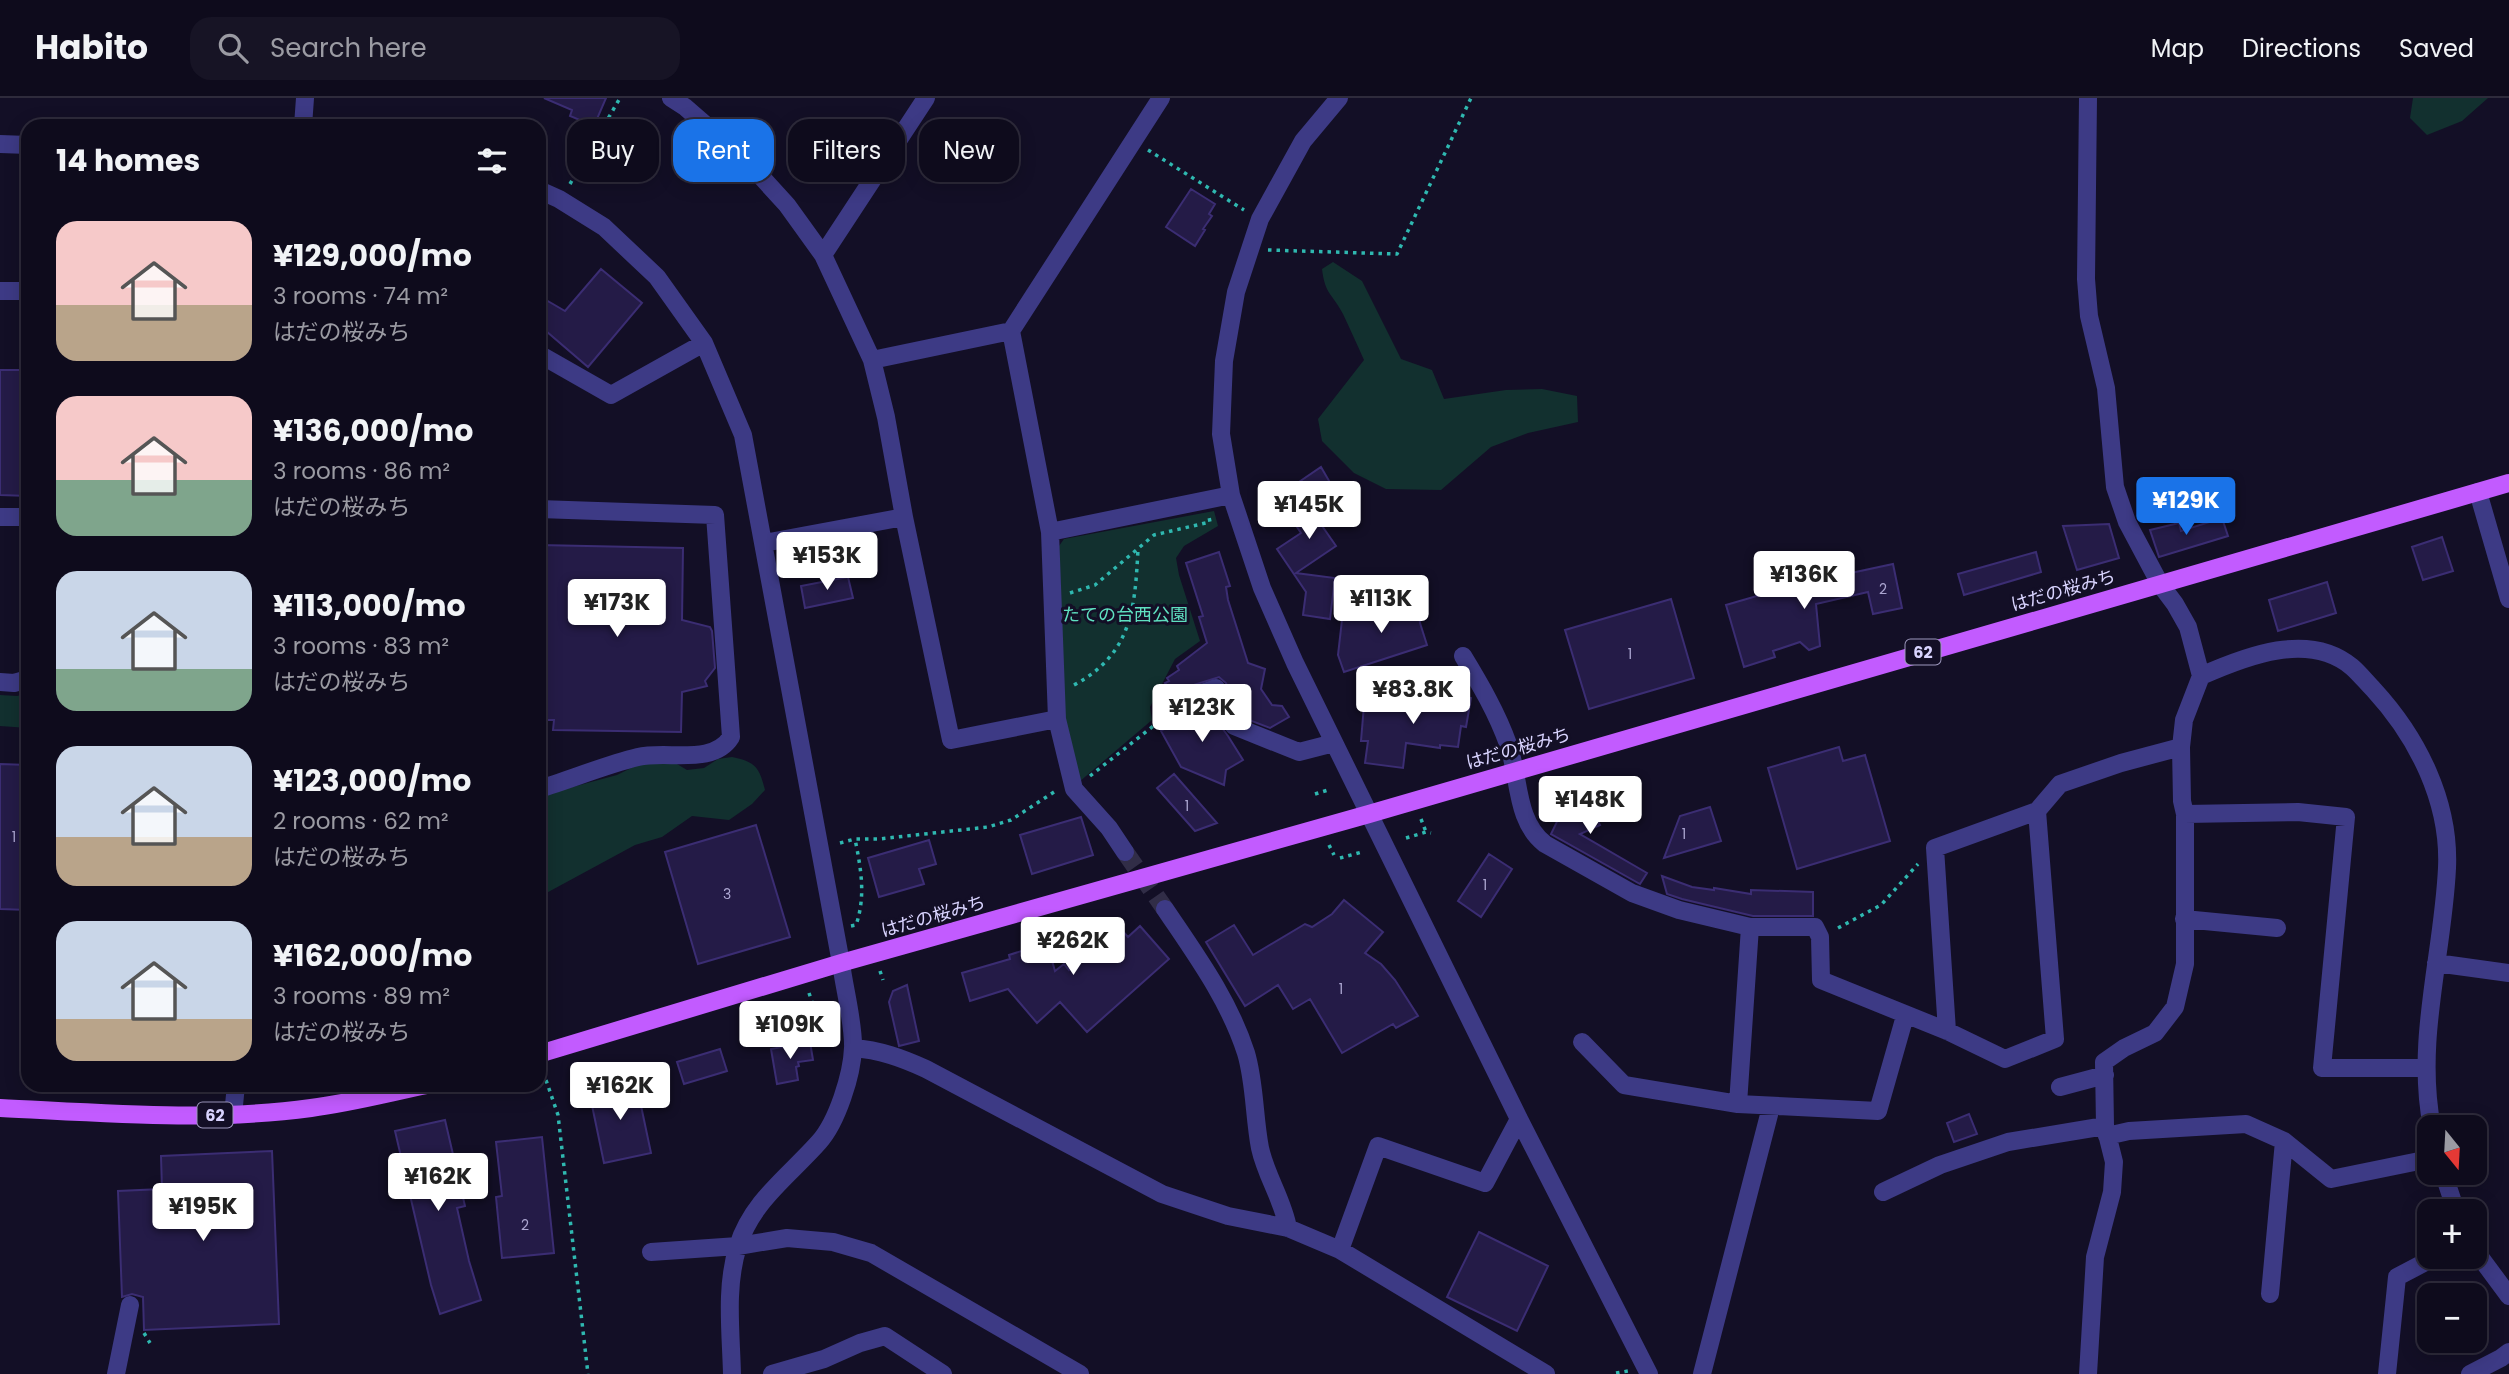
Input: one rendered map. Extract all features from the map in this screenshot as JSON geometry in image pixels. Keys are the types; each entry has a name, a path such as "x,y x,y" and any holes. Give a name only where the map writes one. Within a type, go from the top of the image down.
{"main road":[{"name":"はだの桜みち","path":"546,1052 841,963 1368,814 2509,483"},
{"name":"62","path":"0,1108 141,1115 233,1115 312,1108 392,1092"}],"street":[{"path":"304,119 305,98"},
{"path":"823,256 926,98"},
{"path":"1125,852 1109,828 1074,789 1079,780 1056,719 1050,532 1011,331 1160,98"},
{"path":"1339,98 1303,141 1259,219 1236,292 1224,361 1221,434 1231,495 1262,588 1334,743 1519,1119 1649,1374"},
{"path":"2088,98 2089,316 2106,388 2115,487 2127,522 2160,584 2188,626 2201,676 2184,720 2181,747 2182,801 2185,814 2185,964 2175,1007 2155,1033 2124,1048 2104,1062 2106,1131 2114,1162 2112,1192 2095,1257 2088,1374"},
{"path":"682,101 746,160 787,205 823,256 872,360 886,417 951,740 1056,719"},
{"path":"0,145 21,145"},
{"path":"546,193 604,227 657,277 704,343 743,435 841,963 853,1048 847,1082 831,1125 820,1141 773,1186 751,1217 737,1246 730,1287 732,1374"},
{"path":"0,291 21,291"},
{"path":"872,360 1011,331"},
{"path":"546,362 611,395 704,343"},
{"path":"2478,492 2509,599"},
{"path":"1050,532 1231,495"},
{"path":"546,509 715,515 731,737 726,745 707,753 641,756 546,787"},
{"path":"0,517 21,517"},
{"path":"764,543 904,517"},
{"path":"2201,676 2236,660 2274,651 2308,649 2332,655 2352,667 2381,697 2421,758 2436,791 2447,866 2425,1068 2431,1115"},
{"path":"1463,656 1484,691 1508,744 1522,806 1534,835 1545,844 1632,893 1652,901 1750,927 1815,927 1820,937 1821,980 1947,1031 2005,1059 2055,1039 2037,811"},
{"path":"0,682 21,681"},
{"path":"1174,705 1216,688 1226,715 1234,726 1299,752 1334,743"},
{"path":"1947,1031 1935,849 2037,811 2060,784 2120,763 2181,747"},
{"path":"2185,814 2298,812 2346,817 2322,1068 2425,1068"},
{"path":"1165,909 1231,1014 1247,1055 1260,1150 1272,1186 1286,1214 1288,1228"},
{"path":"2184,919 2277,928"},
{"path":"1738,1104 1750,927"},
{"path":"2436,964 2509,973"},
{"path":"1582,1042 1624,1085 1738,1104 1878,1111 1905,1016"},
{"path":"853,1048 898,1056 926,1069 1162,1194 1228,1216 1288,1228 1340,1250 1546,1374"},
{"path":"2060,1087 2105,1075"},
{"path":"233,1115 235,1092"},
{"path":"1702,1374 1771,1107"},
{"path":"1340,1250 1378,1146 1485,1184 1519,1119"},
{"path":"1883,1192 1940,1165 2008,1142 2106,1131 2246,1124 2284,1141 2331,1179 2417,1161"},
{"path":"2270,1294 2284,1141"},
{"path":"651,1252 737,1246 787,1238 833,1241 871,1253 1080,1374"},
{"path":"2387,1374 2397,1278 2417,1267"},
{"path":"2487,1267 2509,1296"},
{"path":"116,1374 130,1306"},
{"path":"772,1374 824,1359 860,1343 885,1336 943,1374"},
{"path":"2470,1374 2509,1352"}],"path":[{"path":"570,184 620,98"},
{"path":"1249,250 1397,254 1471,98"},
{"path":"1133,140 1244,209"},
{"path":"1074,592 1095,585 1154,535 1210,522 1205,501"},
{"path":"1070,687 1100,667 1114,654 1124,639 1133,598 1138,547"},
{"path":"840,843 855,839 879,839 988,827 1011,820 1079,780 1161,720"},
{"path":"1315,794 1328,790"},
{"path":"1406,838 1429,832 1421,819"},
{"path":"855,839 862,872 862,907 856,925"},
{"path":"1328,843 1334,855"},
{"path":"1340,858 1362,852"},
{"path":"1820,937 1881,905 1915,867"},
{"path":"880,971 883,980"},
{"path":"809,993 814,1008 829,1004"},
{"path":"546,1080 558,1115 588,1374"},
{"path":"1616,1373 1630,1371"}],"green space":[{"path":"2413,98 2488,98 2462,121 2427,135 2410,118"},
{"path":"1333,262 1362,281 1401,359 1432,370 1444,399 1506,390 1542,389 1577,396 1578,422 1528,433 1491,447 1441,490 1386,489 1354,473 1322,441 1318,419 1364,360 1343,314 1325,284 1322,269"},
{"name":"たての台西公園","path":"1214,511 1218,526 1184,546 1176,558 1200,641 1175,659 1150,707 1152,720 1079,782 1065,720 1059,546 1064,539"},
{"path":"0,695 21,695 21,728 0,726"},
{"path":"732,757 755,767 765,790 752,804 729,820 692,816 662,837 635,845 546,893 546,794 617,775 643,762 677,764 687,770 704,768 718,759"}],"building":[{"path":"544,98 606,98 597,119 577,119 570,116 572,110"},
{"path":"1191,189 1215,204 1209,214 1212,216 1195,246 1166,227"},
{"path":"601,269 642,303 588,367 546,331 546,300 565,311"},
{"path":"0,370 21,370 21,496 0,495"},
{"path":"1321,467 1336,493 1311,510 1336,546 1296,573 1335,578 1330,619 1303,615 1306,592 1277,549 1301,533 1277,497"},
{"path":"2222,518 2228,536 2159,557 2150,530 2179,523 2181,531"},
{"path":"2109,524 2119,558 2077,570 2063,526"},
{"path":"2442,537 2453,571 2423,580 2412,547"},
{"path":"546,545 683,548 682,620 710,627 715,668 705,681 707,686 682,692 681,732 553,730 554,720 546,720"},
{"path":"1219,552 1230,586 1226,587 1228,600 1248,663 1265,669 1261,689 1272,705 1282,706 1289,717 1270,728 1241,717 1226,683 1219,677 1181,689 1168,695 1163,702 1158,697 1168,687 1165,683 1169,681 1167,678 1179,670 1177,666 1207,643 1199,617 1203,616 1186,563"},
{"path":"2036,552 2041,572 1964,595 1958,574"},
{"path":"1893,564 1902,608 1873,614 1868,592 1816,604 1820,646 1809,650 1800,642 1773,651 1775,657 1744,667 1726,605 1784,588 1782,583 1823,579"},
{"path":"848,577 853,598 805,608 801,586"},
{"path":"2327,582 2336,613 2278,631 2269,600"},
{"path":"1418,597 1420,623 1427,645 1344,672 1338,655 1342,620"},
{"path":"1671,599 1694,678 1589,709 1565,630"},
{"path":"1425,690 1471,698 1466,727 1461,726 1458,747 1440,745 1440,748 1406,743 1403,768 1365,763 1368,741 1361,741 1364,705 1389,707 1389,698 1423,700"},
{"path":"1209,703 1217,721 1243,760 1226,770 1224,785 1181,767 1161,731 1182,719 1178,716"},
{"path":"1839,747 1843,761 1865,755 1890,841 1797,869 1768,768"},
{"path":"0,764 21,765 21,910 0,909"},
{"path":"1174,774 1217,823 1195,831 1157,788"},
{"path":"1590,793 1600,817 1597,819 1600,825 1580,834 1647,873 1640,884 1551,834 1566,803"},
{"path":"1710,807 1721,841 1664,858 1680,816"},
{"path":"1081,817 1093,855 1032,874 1020,835"},
{"path":"756,825 790,937 698,964 665,852"},
{"path":"929,840 936,864 919,869 924,884 879,897 868,858"},
{"path":"1489,854 1512,869 1481,917 1458,901"},
{"path":"1662,876 1692,887 1751,894 1751,890 1813,892 1813,916 1753,916 1682,899 1667,894"},
{"path":"1344,900 1383,932 1365,953 1381,964 1395,980 1418,1016 1396,1028 1393,1024 1342,1053 1310,999 1293,1009 1278,985 1245,1006 1206,942 1234,925 1253,955 1305,924 1312,927 1332,914"},
{"path":"1118,926 1128,937 1140,926 1169,959 1087,1032 1060,1002 1037,1023 1008,989 970,1001 962,973 1010,959 1009,955 1047,943 1055,971 1064,964 1069,970"},
{"path":"907,985 919,1041 899,1046 889,1002 893,991"},
{"path":"810,1042 813,1060 798,1062 798,1080 777,1084 771,1049"},
{"path":"720,1049 727,1071 684,1084 677,1062"},
{"path":"636,1082 651,1153 604,1163 589,1091"},
{"path":"1969,1114 1977,1134 1954,1142 1947,1123"},
{"path":"445,1120 465,1206 457,1208 481,1300 440,1314 395,1131"},
{"path":"542,1137 554,1253 502,1258 496,1197 502,1196 496,1142"},
{"path":"272,1151 279,1324 144,1330 143,1297 132,1294 122,1297 118,1191 162,1189 161,1156"},
{"path":"1479,1232 1548,1266 1517,1331 1447,1297"}],"tunnel":[{"path":"1125,852 1165,909"}]}
